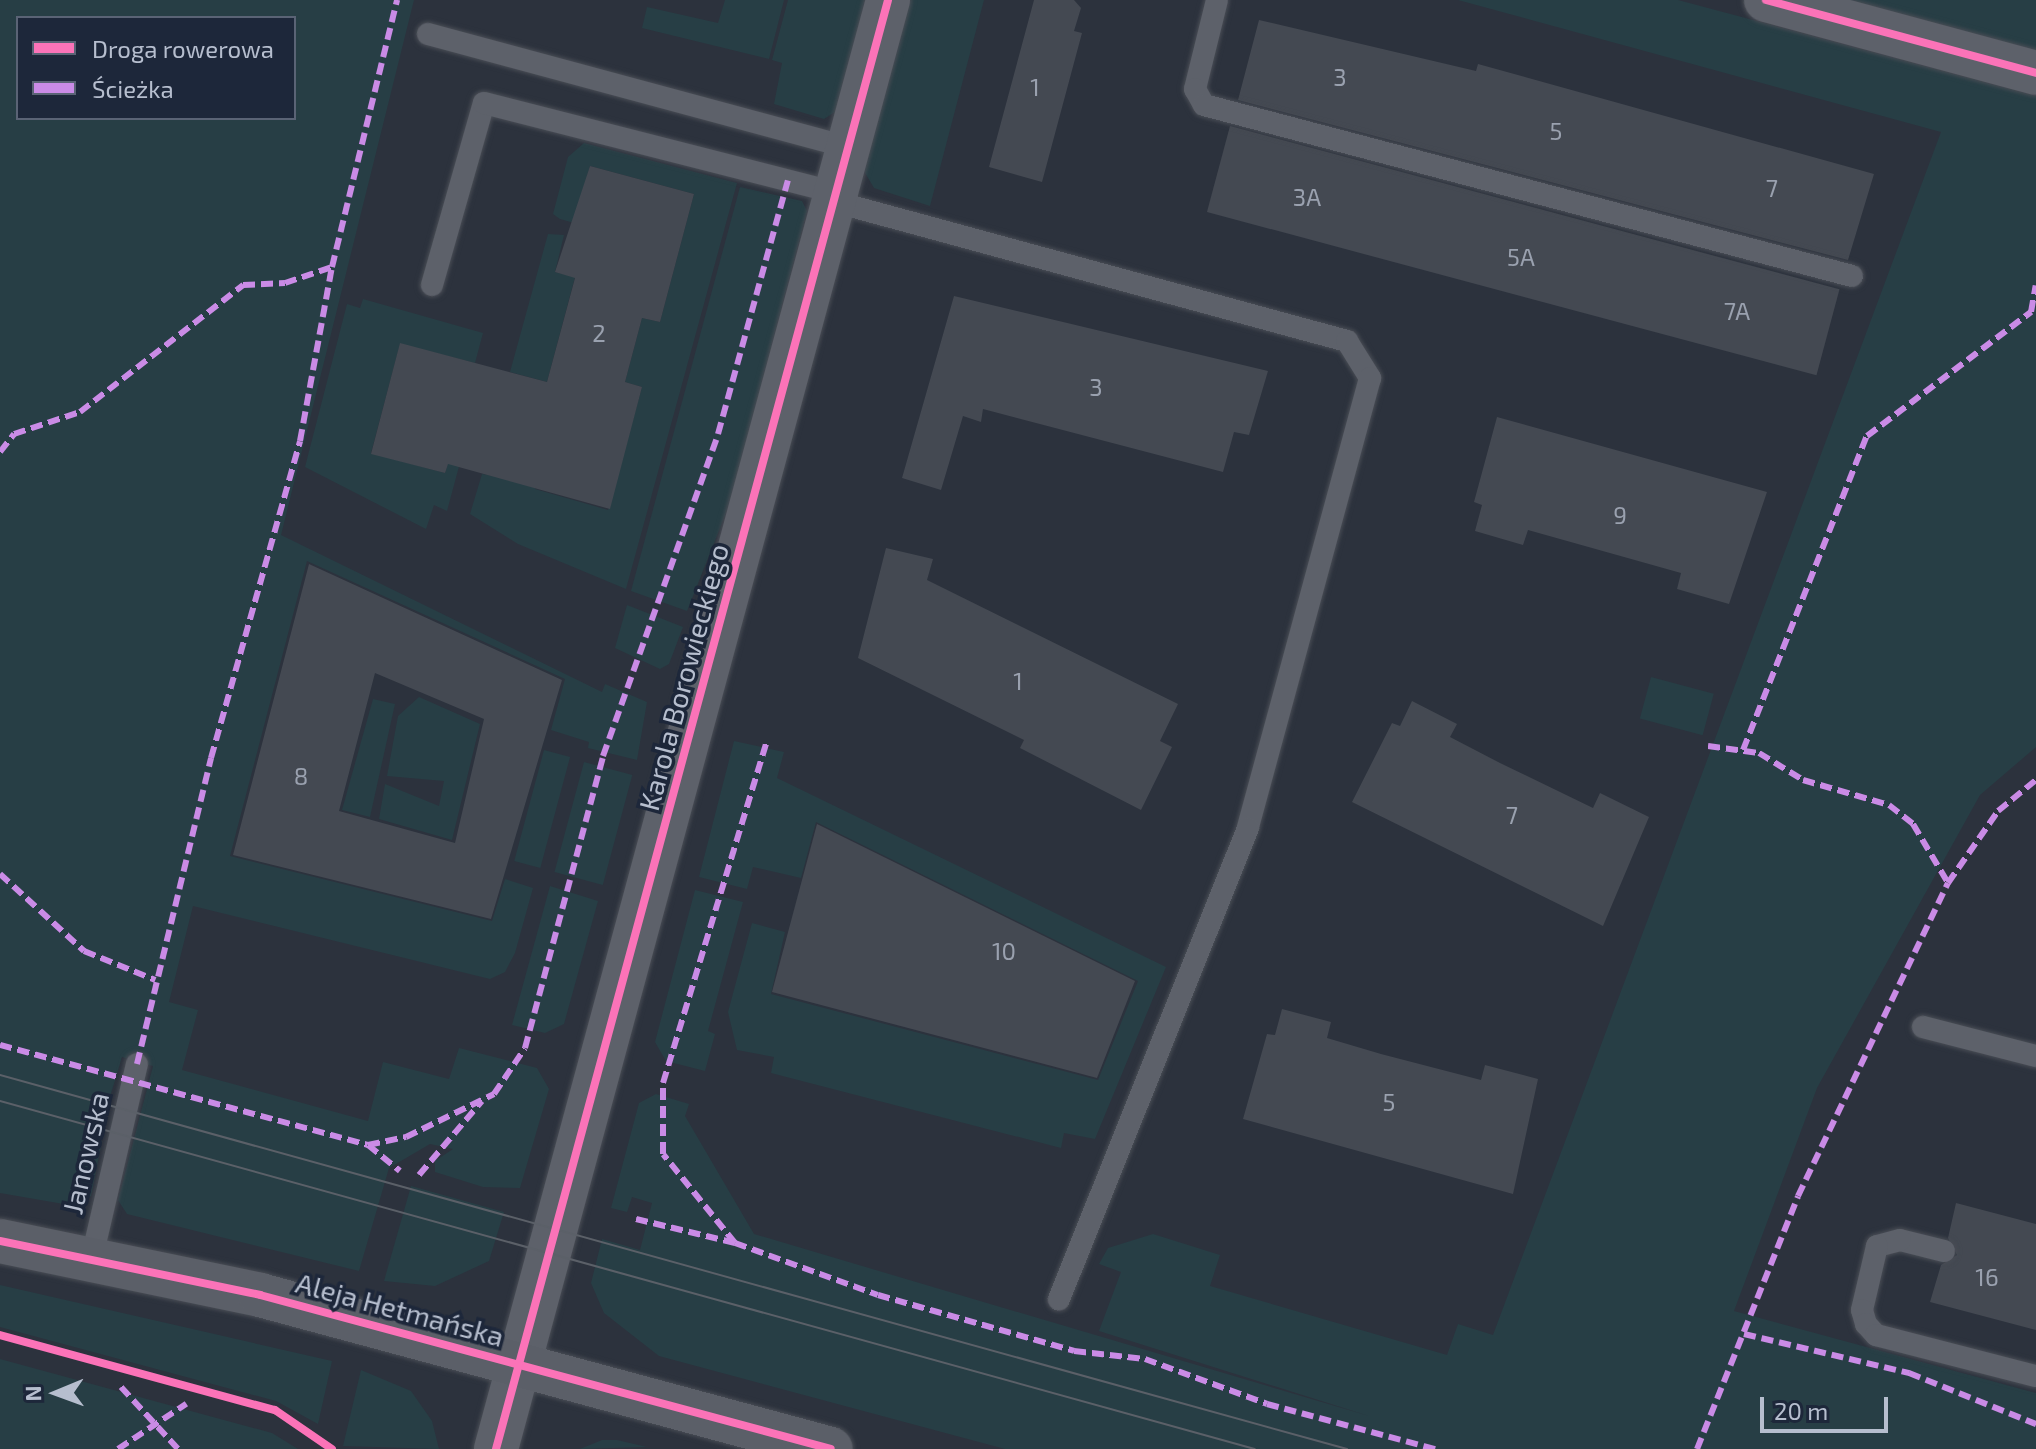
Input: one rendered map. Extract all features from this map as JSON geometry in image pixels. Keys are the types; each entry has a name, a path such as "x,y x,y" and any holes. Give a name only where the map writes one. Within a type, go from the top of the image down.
{"street":[{"name":"Karola Borowieckiego","path":"496,1449 888,0"},
{"path":"1766,0 2036,73"},
{"name":"Aleja Hetmańska","path":"0,1241 92,1257 519,1364 831,1449"}],"lane":[{"path":"1217,0 1195,89 1204,105 1852,276"},
{"path":"428,34 850,148"},
{"path":"432,285 484,103 837,197 1347,341 1370,378 1248,828 1059,1299"},
{"path":"1923,1027 2036,1056"},
{"name":"Janowska","path":"92,1257 137,1064"},
{"path":"1944,1251 1900,1240 1877,1246 1862,1310 1866,1324 1876,1335 2036,1376"}],"shaded area":[{"path":"0,0 414,0 281,535 602,692 605,684 647,702 637,760 588,748 589,742 551,730 565,679 307,561 230,856 492,921 505,879 533,888 515,953 505,972 490,979 193,906 169,1002 198,1010 182,1070 368,1121 383,1062 449,1079 459,1048 537,1068 549,1089 520,1188 483,1187 435,1172 435,1161 453,1149 430,1144 389,1168 359,1271 127,1214 118,1200 153,1066 122,1057 97,1140 102,1141 91,1196 75,1206 0,1193"},
{"path":"725,0 784,0 769,59 642,28 647,7 718,23"},
{"path":"788,0 865,0 838,110 824,119 774,104 782,63 772,60"},
{"path":"909,0 984,0 930,206 874,188 864,171"},
{"path":"1458,0 1678,0 2036,96 2036,747 1980,795 1817,1088 1734,1311 2036,1393 2036,1449 1005,1449 659,1356 604,1313 591,1283 602,1239 640,1250 652,1203 632,1197 627,1212 611,1208 639,1103 656,1094 689,1104 685,1116 754,1234 1369,1416 1099,1331 1121,1272 1099,1264 1108,1248 1153,1234 1220,1255 1210,1286 1447,1355 1458,1324 1493,1335 1941,132"},
{"path":"1837,0 2036,0 2036,51"},
{"path":"584,143 737,183 626,589 518,544 470,514 482,474 536,483 535,489 608,510 642,387 625,382 642,318 660,322 694,194 590,166 574,223 560,219 553,214 568,157"},
{"path":"740,187 802,201 807,211 730,503 687,611 631,591"},
{"path":"548,234 564,235 555,272 575,277 547,382 510,372"},
{"path":"363,299 483,333 475,363 400,344 371,453 445,473 450,455 461,459 447,511 434,505 426,529 305,467 347,304 360,308"},
{"path":"627,605 683,627 669,664 660,669 615,648"},
{"path":"1651,677 1714,694 1703,735 1640,719"},
{"path":"419,697 480,724 452,840 379,819 385,784 439,806 444,781 387,776 398,716"},
{"path":"373,699 395,704 370,817 342,810"},
{"path":"734,741 784,752 777,778 1166,967 1095,1139 1064,1133 1061,1148 771,1073 774,1057 737,1050 728,1012 752,923 785,932 771,994 1098,1080 1138,981 816,822 801,878 753,867 747,889 699,877"},
{"path":"544,750 570,757 540,868 514,861"},
{"path":"584,762 632,775 603,885 554,872"},
{"path":"550,886 598,901 564,1024 545,1033 512,1025"},
{"path":"695,890 743,902 708,1031 715,1034 705,1071 666,1061 655,1042"},
{"path":"411,1186 504,1212 489,1261 435,1286 384,1281"},
{"path":"0,1285 332,1361 318,1424 276,1401 0,1327"},
{"path":"0,1359 272,1433 298,1449 0,1449"},
{"path":"361,1370 411,1391 432,1421 439,1449 343,1446"},
{"path":"602,1440 617,1440 647,1447 580,1449"}],"building":[{"path":"1034,0 1074,0 1081,8 1074,31 1082,33 1042,182 989,167"},
{"path":"1259,20 1476,71 1478,64 1874,174 1848,260 1238,100"},
{"path":"1230,126 1839,289 1816,375 1207,212"},
{"path":"590,166 694,194 660,322 642,318 625,382 642,387 610,509 448,464 445,473 371,454 400,343 547,382 575,278 555,272"},
{"path":"954,296 1268,371 1249,435 1234,432 1223,472 983,409 981,422 963,416 941,490 902,478"},
{"path":"1497,417 1767,492 1729,604 1677,589 1681,573 1528,530 1523,545 1475,531 1482,505 1474,502"},
{"path":"886,548 933,559 927,580 1178,704 1160,741 1172,747 1141,810 1020,748 1024,740 858,658"},
{"path":"309,564 562,680 491,919 233,855","holes":["375,673 484,719 455,843 339,811"]},
{"path":"1412,701 1457,724 1450,737 1500,763 1593,808 1600,793 1649,817 1603,926 1352,802 1392,723 1400,726"},
{"path":"817,824 1135,981 1097,1078 772,992"},
{"path":"1282,1009 1331,1022 1327,1038 1381,1054 1481,1080 1485,1065 1538,1079 1513,1194 1243,1119 1267,1034 1275,1035"},
{"path":"1956,1203 2036,1224 2036,1330 1930,1302 1941,1265 1957,1255 1948,1238"}],"tram line":[{"path":"0,1075 1347,1449"},
{"path":"0,1101 1255,1449"}],"marked path":[{"path":"137,1064 211,758 300,441 332,267 397,0"},
{"path":"368,1145 406,1137 494,1094 525,1048 603,756 718,434 788,180"},
{"path":"0,452 14,434 80,412 243,285 285,283 332,267"},
{"path":"1743,750 1867,436 2031,312 2036,285"},
{"path":"735,1243 663,1154 663,1083 767,740"},
{"path":"1708,746 1759,753 1803,780 1889,805 1913,824 1948,883"},
{"path":"1697,1449 1798,1196 1948,883 1998,811 2036,780"},
{"path":"0,874 84,951 155,980"},
{"path":"0,1045 368,1145 400,1171"},
{"path":"419,1175 482,1101"},
{"path":"636,1219 735,1243 878,1295 1074,1351 1145,1359 1267,1404 1435,1449"},
{"path":"1744,1334 1909,1373 2036,1424"},
{"path":"121,1387 178,1449"},
{"path":"118,1449 186,1404"}],"cycle path":[{"path":"496,1449 888,0"},
{"path":"1766,0 2036,73"},
{"path":"0,1241 260,1295 831,1449"},
{"path":"0,1335 275,1410 332,1449"}]}
